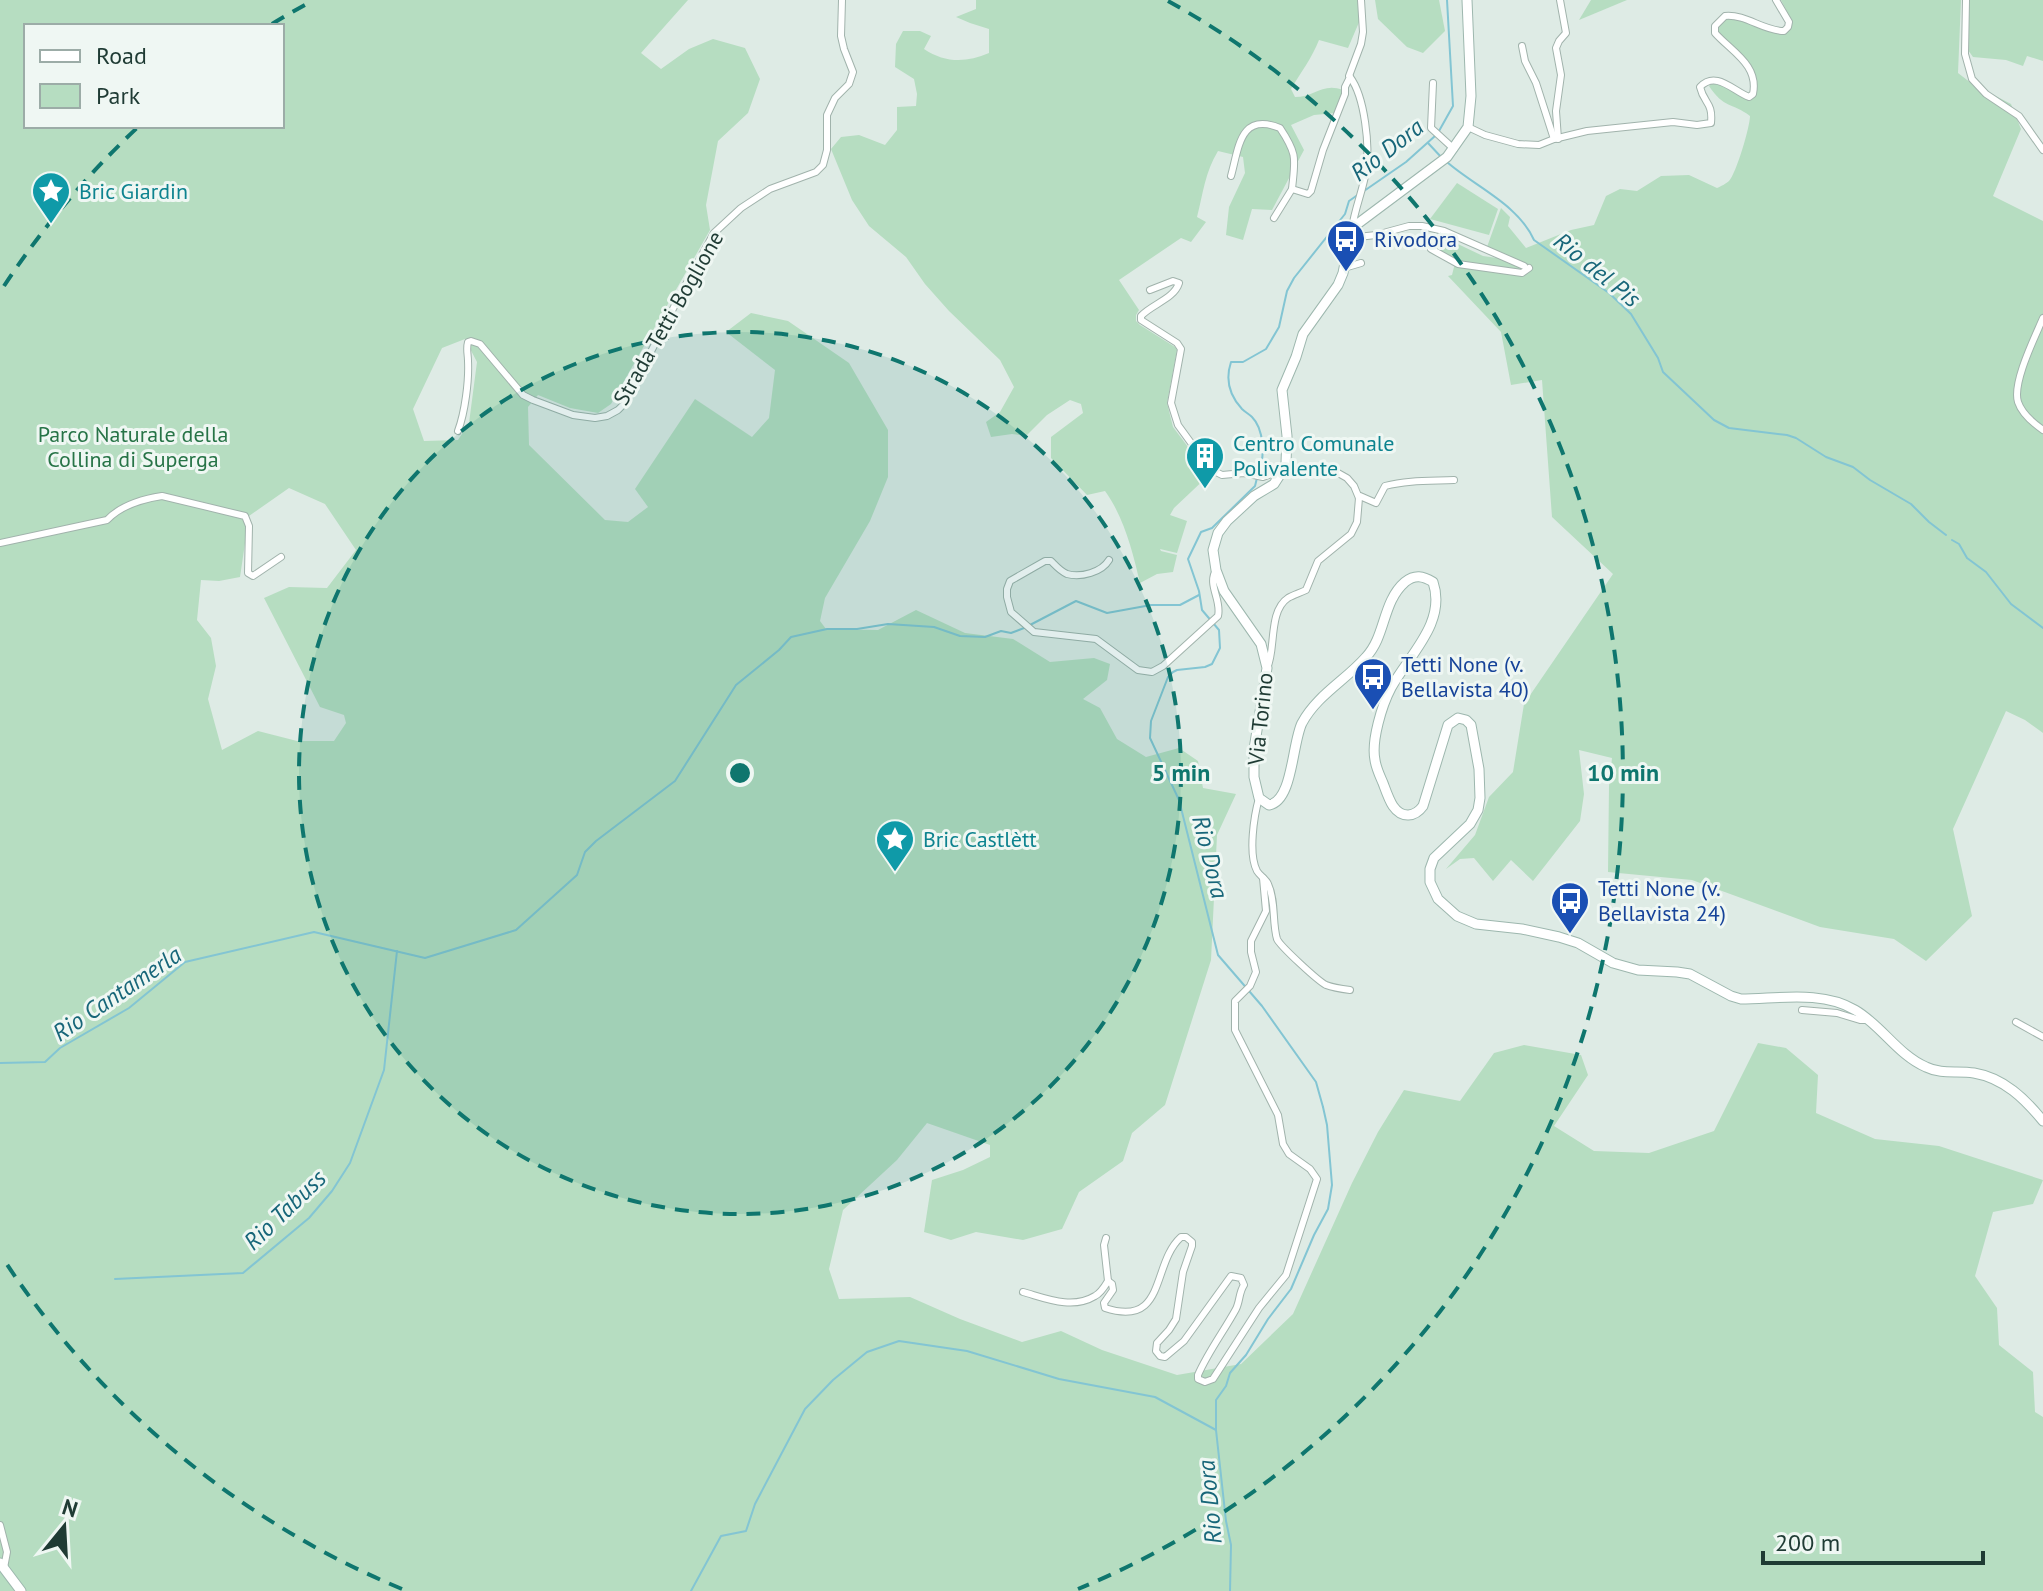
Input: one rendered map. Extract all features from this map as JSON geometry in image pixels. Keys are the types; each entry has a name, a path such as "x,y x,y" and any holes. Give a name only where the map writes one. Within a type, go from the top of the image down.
{"street":[{"name":"Strada Tetti Boglione","path":"458,431 469,362 466,347 471,341 480,344 523,395 533,400 584,418 607,416 624,404 714,233 741,208 770,189 820,169 825,161 827,115 835,98 849,84 853,72 841,36 842,0"},
{"path":"1292,189 1308,194 1313,187 1361,44 1361,0"},
{"path":"1352,228 1444,159 1468,127 1471,96 1467,0"},
{"path":"1556,139 1561,75 1556,48 1566,33 1560,0"},
{"path":"1468,127 1518,144 1539,145 1587,131 1673,122 1711,123 1712,109 1700,87 1704,82 1722,81 1749,97 1754,89 1747,65 1715,33 1715,26 1725,16 1732,15 1784,31 1789,22 1776,0"},
{"path":"1966,0 1965,54 1972,79 1986,94 2019,116 2043,150"},
{"path":"1522,46 1556,139"},
{"path":"1109,560 1105,566 1079,575 1064,573 1051,561 1045,561 1008,585 1011,612 1034,632 1096,639 1138,670 1152,672 1163,666 1212,622 1219,611 1212,581 1216,570 1213,550 1218,533 1254,496 1274,484 1283,470 1287,436 1282,390 1303,334 1338,285 1344,268 1366,168 1364,117 1357,86 1350,77"},
{"path":"1433,83 1431,128 1454,149"},
{"path":"1231,176 1245,131 1261,123 1280,128 1294,154 1296,165 1292,189 1274,218"},
{"path":"1349,238 1422,226 1444,231 1527,267 1522,273 1458,264 1431,249"},
{"path":"1344,268 1361,263"},
{"path":"1150,290 1173,281 1179,283 1175,292 1148,308 1141,316 1143,322 1177,343 1181,349 1171,403 1178,425 1213,471 1222,475 1252,473 1263,477 1283,470"},
{"path":"2043,318 2021,371 2017,399 2025,415 2043,430"},
{"path":"1267,668 1273,629 1283,603 1306,590 1318,561 1351,534 1357,522 1359,498 1354,486 1331,469"},
{"path":"1359,498 1376,503 1385,486 1454,480"},
{"path":"0,543 107,520 123,508 162,496 245,516 249,526 248,573 253,576 281,557"},
{"name":"Via Torino","path":"1216,570 1224,591 1261,644 1267,668 1254,749 1254,777 1259,798 1253,821 1253,845 1255,869 1263,878"},
{"path":"1259,798 1269,805 1281,799 1287,787 1303,721 1333,686 1367,657 1397,591 1413,577 1426,578 1433,582 1435,590 1430,626 1390,689 1374,748 1378,771 1393,807 1410,816 1417,814 1423,806 1448,725 1458,718 1471,725 1479,769 1478,810 1470,824 1434,858 1430,869 1430,882 1438,899 1457,916 1476,924 1559,937 1578,943 1613,963 1638,970 1690,974 1741,999 1804,997 1823,999 1855,1010 1916,1062 1936,1071 1974,1073 1992,1078 2016,1091 2043,1121"},
{"path":"1106,1238 1108,1281 1113,1290 1104,1303 1105,1308 1116,1310 1137,1310 1147,1303 1154,1294 1167,1256 1178,1239 1186,1237 1192,1242 1183,1272 1176,1319 1156,1347 1158,1354 1165,1357 1184,1341 1229,1278 1241,1278 1244,1285 1237,1307 1198,1375 1198,1379 1205,1382 1213,1379 1259,1308 1286,1275 1317,1179 1310,1169 1289,1154 1283,1144 1278,1115 1235,1030 1235,1001 1250,986 1256,972 1251,941 1267,905 1263,878"},
{"path":"1263,878 1269,887 1280,947 1321,982 1350,990"},
{"path":"1802,1010 1867,1020"},
{"path":"2016,1022 2043,1037"},
{"path":"1023,1292 1053,1301 1074,1302 1097,1295 1108,1281"},
{"path":"0,1525 7,1552 2,1565 21,1591"}],"green space":[{"name":"Parco Naturale della Collina di Superga","path":"0,0 688,0 641,53 661,69 689,49 713,39 745,48 760,79 748,113 718,141 706,205 710,230 611,404 598,413 570,408 538,395 528,407 529,445 605,520 628,522 648,507 635,489 695,399 752,437 769,418 775,370 726,332 751,313 788,321 849,363 888,430 888,477 870,521 825,598 820,621 826,629 878,630 916,610 965,633 1013,639 1050,662 1094,658 1110,664 1107,680 1083,699 1100,708 1117,739 1146,757 1179,748 1198,761 1203,788 1236,794 1217,835 1211,960 1165,1105 1132,1133 1123,1161 1079,1192 1062,1229 1023,1240 976,1232 951,1240 924,1232 932,1180 990,1157 990,1145 927,1123 897,1160 843,1210 829,1269 839,1299 910,1297 1022,1342 1061,1331 1102,1350 1177,1375 1241,1364 1293,1314 1352,1183 1404,1090 1460,1101 1494,1053 1524,1045 1581,1055 1588,1075 1554,1126 1594,1151 1649,1153 1714,1131 1758,1043 1786,1048 1818,1075 1816,1113 1875,1139 1939,1146 2043,1180 2033,1204 1993,1212 1975,1276 1997,1308 1999,1345 2033,1372 2035,1412 2043,1417 2043,1591 0,1591","holes":["465,339 477,362 469,423 458,440 424,441 413,409 442,348","289,488 325,504 356,550 327,588 289,587 264,598 320,707 344,715 346,723 334,741 297,741 258,731 222,750 208,699 216,666 211,638 197,620 201,580 240,577 249,516"]},
{"path":"976,0 1359,0 1360,20 1348,48 1319,40 1291,89 1295,97 1330,88 1343,90 1336,113 1314,115 1291,125 1304,150 1272,210 1252,209 1243,240 1226,235 1229,207 1245,173 1243,157 1218,151 1207,175 1197,217 1206,222 1191,242 1181,238 1119,280 1139,310 1136,321 1177,350 1167,403 1173,427 1209,475 1170,515 1187,521 1177,553 1160,549 1177,555 1173,572 1157,574 1140,583 1123,524 1105,491 1087,495 1051,458 1051,437 1083,413 1081,404 1070,400 1047,415 1026,436 991,437 986,422 1000,412 1014,387 1000,360 949,311 906,257 869,226 852,200 831,149 841,137 859,135 885,145 897,130 897,107 916,106 914,79 895,67 896,44 903,31 920,31 931,36 924,49 948,59 972,59 989,53 989,29 956,17 976,9"},
{"path":"1375,0 1439,0 1445,31 1423,53 1407,47 1378,19"},
{"path":"1591,0 1627,0 1579,20"},
{"path":"1781,0 1961,0 1958,73 2011,104 2021,129 1993,196 2043,221 2043,733 2006,711 1953,829 1972,916 1926,961 1894,939 1820,927 1692,880 1608,872 1612,758 1579,750 1584,794 1580,821 1533,881 1511,860 1493,881 1474,858 1460,859 1446,869 1475,835 1489,797 1513,772 1524,704 1613,574 1552,517 1542,380 1511,385 1501,332 1448,276 1452,275 1455,263 1440,253 1441,236 1483,256 1518,261 1487,247 1501,208 1510,217 1508,226 1526,248 1571,230 1594,225 1606,196 1620,189 1637,191 1661,176 1689,175 1717,188 1727,183 1739,160 1750,116 1724,102 1709,86 1715,81 1744,98 1754,96 1753,75 1717,32 1717,27 1725,18 1732,17 1776,32 1789,28 1792,21"},
{"path":"1968,0 2043,0 2043,61 2027,56 2023,66 2006,60 1973,57 1968,50"},
{"path":"1457,183 1498,209 1489,235 1430,219"}],"waterway":[{"name":"Rio Dora","path":"1439,131 1453,106 1447,0"},
{"name":"Rio Dora","path":"1364,191 1406,162 1435,136"},
{"name":"Rio del Pis","path":"1428,143 1442,158"},
{"name":"Rio del Pis","path":"1447,162 1507,206 1527,227 1534,240 1609,293 1631,314 1663,372 1714,420 1729,428 1796,438 1826,457 1853,467 1911,504 1946,535"},
{"name":"Rio Dora","path":"1259,472 1263,451 1261,435 1256,422 1231,393 1228,381 1231,362 1243,362 1266,349 1279,327 1287,291 1294,278 1345,214 1349,201 1359,194"},
{"name":"Rio Dora","path":"1257,478 1255,486 1212,528 1201,532 1188,559 1202,610 1219,630 1220,648 1212,664 1177,670 1168,677 1151,721 1150,738 1179,800 1218,955 1262,1006 1316,1082 1323,1107"},
{"path":"1952,540 1959,544 1967,558 1986,572 2011,604 2043,628"},
{"name":"Rio Cantamerla","path":"1030,625 1076,601 1107,613 1151,605 1180,605 1199,595"},
{"name":"Rio Cantamerla","path":"0,1063 45,1062 60,1048 129,1008 185,962 314,932 425,958 516,930 577,875 585,852 596,841 675,781 736,685 791,637 827,629 857,629 888,624 934,627 960,636 985,637 1024,628"},
{"name":"Rio Tabuss","path":"115,1279 243,1273 309,1218 350,1163 384,1070 397,951"},
{"name":"Rio Dora","path":"1230,1591 1231,1545 1216,1430 1216,1400 1226,1386 1230,1373 1291,1289 1328,1209 1332,1185 1323,1107"},
{"path":"691,1591 721,1536 746,1531 755,1504 805,1409 867,1352 899,1341 967,1351 1059,1379 1155,1397 1216,1430"}],"place":[{"name":"Bric Giardin","path":"51,225"},
{"name":"Rivodora","path":"1346,273"},
{"name":"Centro Comunale Polivalente","path":"1205,490"},
{"name":"Tetti None (v. Bellavista 40)","path":"1373,711"},
{"name":"Bric Castlètt","path":"895,873"},
{"name":"Tetti None (v. Bellavista 24)","path":"1570,935"}]}
